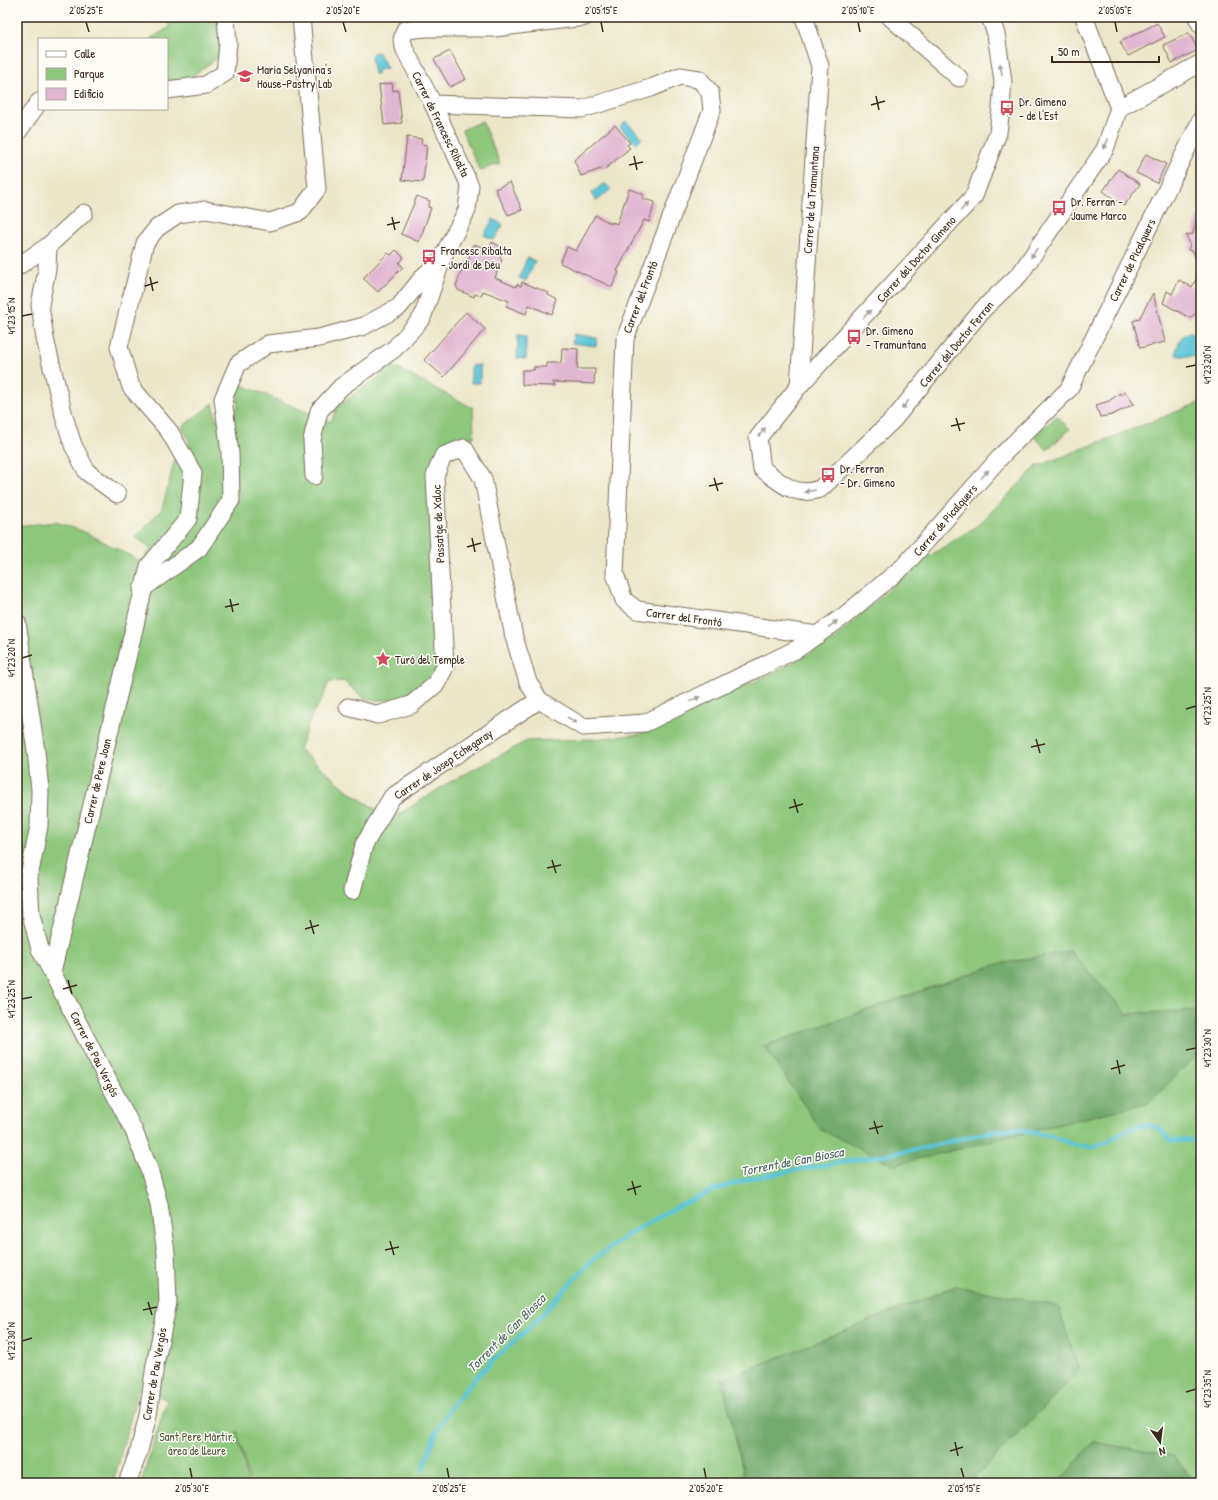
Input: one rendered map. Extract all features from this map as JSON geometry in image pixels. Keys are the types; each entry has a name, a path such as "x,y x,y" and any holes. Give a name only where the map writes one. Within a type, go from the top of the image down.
{"street":[{"path":"168,90 206,85 225,73 228,44 226,17"},
{"name":"Carrer de Pere Joan","path":"52,972 142,589 149,566 188,519 194,473 169,431 132,387 119,347 145,243 157,228 178,214 206,210 270,222 300,212 317,189 301,17"},
{"path":"495,23 585,17"},
{"name":"Carrer de la Tramuntana","path":"799,386 820,66 804,17"},
{"path":"890,17 959,78"},
{"name":"Carrer del Doctor Gimeno","path":"762,469 758,438 799,386 974,196 998,133 1003,81 996,34 990,17"},
{"path":"1084,17 1119,108 1201,63"},
{"path":"1197,17 1201,25"},
{"name":"Carrer de Francesc Ribalta","path":"142,589 199,548 231,500 230,453 223,399 238,364 268,344 319,338 364,326 399,307 423,277 441,260 467,210 470,186 433,104 405,50 402,40 405,30 495,23"},
{"name":"Carrer del Frontó","path":"433,104 582,109 651,88 680,76 699,79 710,92 712,110 625,339 615,574 624,600 637,610 818,635"},
{"path":"17,133 38,103"},
{"name":"Carrer del Doctor Ferran","path":"762,469 796,492 812,492 820,489 894,419 983,309 1020,274 1104,149 1119,108"},
{"name":"Carrer de Picalquers","path":"539,700 583,727 646,723 797,649 844,616 904,566 1004,454 1069,389 1201,120"},
{"path":"17,267 48,246 84,213"},
{"path":"48,246 47,269 40,306 45,339 64,416 73,445 87,472 117,494"},
{"path":"314,476 312,440 319,411 341,387 394,350 422,318 441,260"},
{"name":"Passatge de Xaloc","path":"348,707 378,715 411,705 436,684 445,667 435,476 443,456 464,448 483,479 514,637 528,682 539,700"},
{"name":"Carrer de Pau Vergós","path":"17,622 36,751 40,790 39,826 29,877 31,915 40,949 134,1131 149,1169 159,1204 166,1253 168,1302 148,1415 140,1451 127,1483"},
{"name":"Carrer de Josep Echegaray","path":"352,891 364,845 392,797 539,700"}],"green space":[{"path":"164,17 220,17 220,56 191,77 179,81 168,80 168,38 152,38 170,27"},
{"path":"482,121 500,163 480,171 462,130"},
{"name":"Sant Pere Màrtir. àrea de lleure","path":"393,366 473,408 474,437 454,440 436,461 440,657 434,677 408,700 366,700 344,681 329,682 321,702 313,712 299,749 351,793 391,819 450,782 527,741 592,739 641,734 773,673 831,642 917,564 978,525 1036,467 1201,402 1201,1010 1127,1014 1070,951 995,965 764,1046 1150,1102 1201,1050 1201,1483 1197,1483 1172,1456 1094,1442 1058,1483 970,1483 1079,1371 956,1286 723,1380 744,1475 730,1483 250,1483 237,1431 248,1483 141,1483 167,1400 139,1387 113,1483 17,1483 17,526 56,522 85,532 140,561 151,550 136,537 162,509 176,455 190,443 182,427 213,403 216,420 238,408 237,383 331,422 337,407"},
{"path":"1057,416 1070,429 1047,450 1034,436"},
{"path":"1070,951 1127,1014 1201,1010 1201,1050 1150,1102 894,1165 821,1130 764,1046 995,965"},
{"path":"956,1286 1058,1306 1079,1371 970,1483 730,1483 744,1475 722,1380"},
{"path":"1094,1442 1173,1456 1197,1483 1058,1483"}],"water":[{"path":"374,52 379,53 387,68 378,70 377,74 374,74 371,56"},
{"path":"626,121 642,138 636,144 620,127"},
{"path":"604,183 611,189 597,201 591,194"},
{"path":"493,219 503,225 494,240 484,235"},
{"path":"527,258 535,261 526,281 519,278"},
{"path":"1190,332 1197,336 1200,341 1201,356 1176,355 1181,338"},
{"path":"574,334 597,338 596,346 572,343"},
{"path":"518,335 526,336 526,359 517,358"},
{"path":"480,365 480,383 471,383 471,366"}],"building":[{"path":"1157,23 1165,37 1128,56 1120,42"},
{"path":"1189,33 1198,50 1172,63 1163,45"},
{"path":"450,51 466,79 450,87 434,59"},
{"path":"392,83 393,91 398,90 402,123 384,125 379,85"},
{"path":"615,125 630,143 627,145 630,148 605,169 604,168 581,176 574,160"},
{"path":"407,137 422,139 421,144 427,145 423,182 402,180"},
{"path":"1146,154 1166,164 1157,183 1136,173"},
{"path":"1118,169 1140,184 1124,206 1103,191"},
{"path":"510,182 522,210 508,215 495,189"},
{"path":"629,189 643,194 643,199 655,202 649,222 644,220 617,271 619,272 612,287 560,263 567,247 576,251 595,215 612,224 612,222 617,224"},
{"path":"417,196 430,201 428,207 431,208 419,242 401,234"},
{"path":"1197,217 1201,218 1201,270 1193,251 1188,250 1190,244 1186,235 1193,234"},
{"path":"492,242 503,248 500,258 502,259 495,278 516,287 517,284 521,286 522,282 549,293 548,295 558,300 552,315 529,305 526,314 506,306 509,301 483,291 481,296 475,294 474,297 458,290 456,286 464,263 467,264 474,244 489,250"},
{"path":"396,250 404,258 399,263 403,267 378,292 363,278 388,253 391,255"},
{"path":"1201,270 1201,309 1190,318 1163,303 1167,291 1172,294 1179,280 1192,287"},
{"path":"1153,293 1165,342 1140,348 1133,321 1139,319"},
{"path":"466,312 485,329 444,377 424,360"},
{"path":"562,348 578,349 577,369 595,369 594,384 553,382 555,386 522,385 522,370 534,370 534,367 547,367 547,363 561,363"},
{"path":"1125,392 1134,404 1112,415 1100,417 1096,405 1109,401 1120,393 1121,395"}],"waterway":[{"name":"Torrent de Can Biosca","path":"423,1470 435,1435 451,1406 482,1371 535,1322 590,1262 632,1232 673,1209 714,1190 752,1178 924,1148 989,1132 1016,1129 1054,1137 1078,1146 1093,1147 1109,1141 1123,1132 1137,1126 1150,1125 1159,1128 1172,1141 1201,1140"}],"place":[{"name":"Maria Selyanina's House-Pastry Lab","path":"245,76"},
{"name":"Dr. Gimeno - de l'Est","path":"1007,108"},
{"name":"Dr. Ferran - Jaume Marco","path":"1059,208"},
{"name":"Francesc Ribalta - Jordi de Déu","path":"429,257"},
{"name":"Dr. Gimeno - Tramuntana","path":"854,337"},
{"name":"Dr. Ferran - Dr. Gimeno","path":"828,475"},
{"name":"Turó del Temple","path":"383,659"}]}
